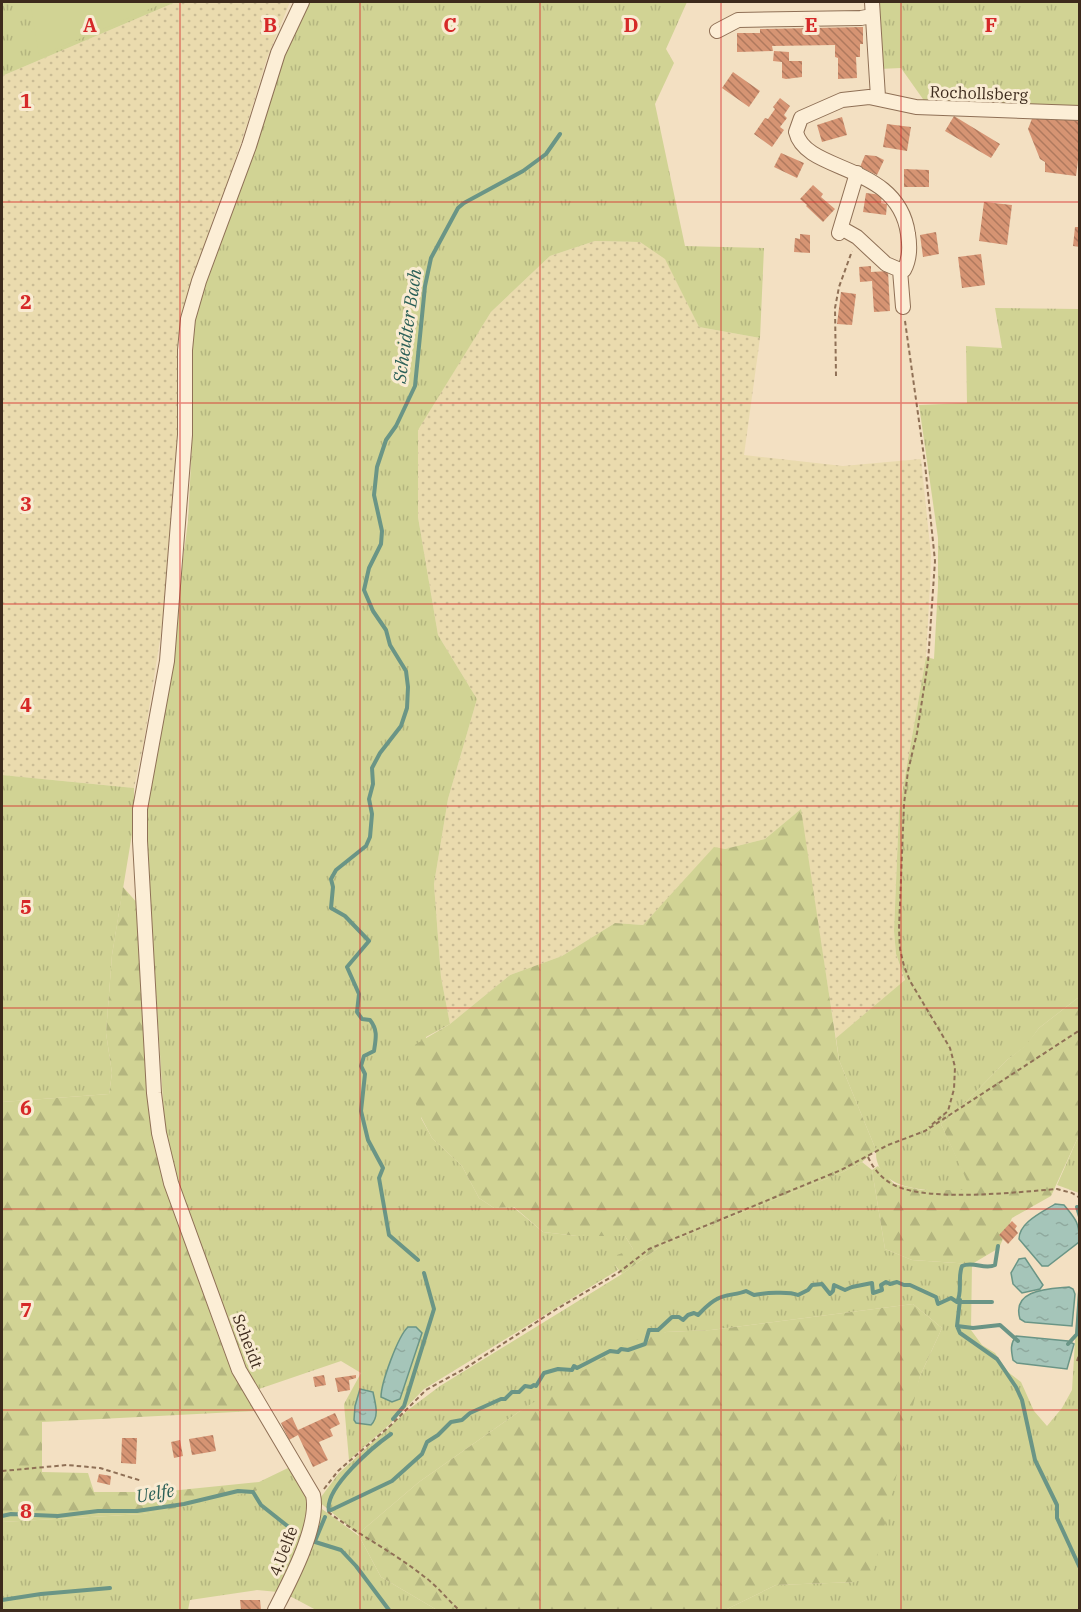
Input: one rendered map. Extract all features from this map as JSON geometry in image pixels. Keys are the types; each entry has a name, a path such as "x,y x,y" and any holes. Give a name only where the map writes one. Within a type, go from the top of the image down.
{"street":[{"name":"Scheidt","path":"302,2 278,52 249,146 199,281 188,319 185,435 167,661 140,809 140,841 154,1094 159,1133 171,1183 239,1370 315,1502"},
{"path":"717,31 738,20 861,18 872,9"},
{"path":"872,9 878,97"},
{"name":"Rochollsberg","path":"903,307 900,270 904,270 908,262 909,241 906,220 901,208 887,192 857,173 806,150 797,136 798,124 804,116 842,100 878,97 916,107 1080,113"},
{"path":"857,173 840,231 857,237 886,264 900,270"},
{"name":"4.Uelfe","path":"275,1611 300,1558 315,1502"}],"path":[{"path":"836,376 835,308 839,287 857,237"},
{"path":"903,307 925,464 935,561 928,662 904,804 900,949 910,981 950,1048 955,1067 954,1089 948,1111 925,1131"},
{"path":"459,1611 426,1578 352,1530 315,1502 338,1471 426,1390 464,1369 555,1310 618,1273 649,1249 842,1170 888,1146 925,1131 1080,1030"},
{"path":"868,1157 873,1168 882,1177 904,1189 949,1194 1057,1189 1080,1198"},
{"path":"1077,1361 1080,1352"},
{"path":"2,1471 67,1465 100,1468 142,1481"}],"shaded area":[{"path":"176,2 290,2 267,58 227,185 215,213 185,306 179,335 179,441 161,634 134,788 2,775 2,76"},
{"path":"595,241 640,242 665,258 699,327 760,338 744,455 843,466 921,459 931,555 926,657 899,811 894,931 896,954 905,981 836,1038 800,810 765,839 725,849 714,848 643,925 615,923 562,956 510,975 450,1024 441,977 434,884 448,799 477,699 438,635 418,517 418,429 491,312 550,256"}],"green space":[{"path":"2,2 176,2 2,76"},
{"path":"30,2 166,2 39,56"},
{"path":"306,2 687,2 666,49 674,63 655,104 685,246 764,248 760,338 699,327 665,259 640,242 595,241 550,256 491,312 418,430 418,517 438,635 477,699 448,799 434,884 441,977 450,1024 426,1037 421,1118 432,1138 462,1166 479,1198 494,1208 513,1207 543,1232 577,1236 625,1236 633,1249 615,1265 618,1270 424,1389 390,1424 349,1460 344,1404 361,1373 341,1361 256,1390 239,1352 177,1182 165,1131 146,839 147,800 166,691 188,521 192,444 189,367 193,328 203,284 279,64"},
{"path":"875,2 1079,2 1079,107 925,102 901,68 879,69"},
{"path":"995,308 1079,309 1079,997 1039,1028 1026,1046 1007,1060 957,1111 941,1124 972,1190 919,1189 893,1181 884,1174 877,1162 876,1150 839,1060 836,1038 905,980 896,954 894,931 899,811 926,657 934,659 938,586 938,538 919,405 967,403 966,346 1002,348"},
{"path":"2,775 134,788 134,822 112,955 106,1033 112,1073 109,1094 2,1102"},
{"path":"801,809 839,1060 876,1150 862,1162 843,1172 664,1244 622,1274 615,1265 617,1255 633,1249 625,1236 577,1236 543,1232 514,1207 494,1208 479,1198 462,1166 432,1138 421,1117 410,1089 407,1063 411,1047 450,1024 510,975 562,956 615,923 643,925 714,847 725,849 765,839"},
{"path":"123,887 139,905 150,1108 155,1148 169,1199 225,1354 255,1411 42,1422 42,1472 88,1473 94,1492 160,1492 259,1482 259,1490 143,1514 2,1522 2,1102 109,1094 112,1073 106,1033 112,955"},
{"path":"1079,997 1079,1135 1051,1196 1012,1218 999,1248 972,1264 912,1260 885,1249 872,1170 878,1166 894,1184 921,1190 971,1190 941,1124 957,1111 1007,1060 1025,1046 1039,1028"},
{"path":"1079,1135 1079,1193 1057,1185"},
{"path":"862,1162 872,1170 885,1249 912,1260 972,1264 971,1330 982,1345 995,1353 1008,1372 1021,1382 1034,1411 1047,1426 1062,1408 1072,1390 1079,1276 1079,1610 725,1610 776,1585 856,1582 920,1376 942,1328 913,1304 711,1330 666,1332 520,1411 419,1482 358,1534 318,1501 339,1473 408,1410 440,1386 622,1274 664,1244 843,1172"},
{"path":"913,1304 942,1328 920,1376 874,1570 856,1582 776,1585 725,1610 437,1610 381,1577 358,1534 419,1482 520,1411 628,1342 666,1332 711,1330"},
{"path":"288,1468 305,1491 309,1509 304,1533 278,1592 257,1590 190,1600 188,1610 2,1610 2,1522 143,1514 259,1490 259,1482"},
{"path":"322,1509 359,1536 381,1577 437,1610 316,1610 288,1595"}],"water":[{"path":"1055,1204 1064,1205 1074,1218 1078,1226 1079,1242 1048,1266 1042,1266 1019,1239 1020,1233 1032,1218"},
{"path":"1025,1258 1043,1285 1040,1289 1022,1293 1013,1284 1011,1273 1019,1259"},
{"path":"1069,1287 1075,1294 1072,1326 1025,1322 1020,1319 1019,1309 1026,1296 1042,1290"},
{"path":"408,1327 416,1327 422,1333 400,1399 392,1402 381,1397 382,1390 395,1349"},
{"path":"1016,1336 1068,1341 1074,1344 1067,1369 1017,1363 1013,1360 1011,1350"},
{"path":"360,1389 373,1392 376,1414 371,1425 356,1423 354,1420"}],"building":[{"path":"863,27 860,57 856,57 857,78 838,79 838,58 835,57 835,45 772,46 773,51 737,52 737,33 760,33 760,29"},
{"path":"774,51 789,52 789,61 802,61 802,77 782,78 782,62 773,61"},
{"path":"733,72 760,91 749,107 722,88"},
{"path":"780,98 790,106 784,115 787,118 780,127 784,130 772,147 754,134 765,118 768,119"},
{"path":"954,116 1000,144 991,158 945,131"},
{"path":"1033,116 1052,120 1053,117 1080,121 1076,176 1045,172 1045,162 1040,159 1028,129"},
{"path":"842,117 847,135 822,142 817,125"},
{"path":"887,124 911,127 907,151 883,147"},
{"path":"781,153 804,163 797,178 774,167"},
{"path":"865,155 876,156 884,160 877,175 860,167"},
{"path":"904,169 929,170 929,187 904,187"},
{"path":"813,185 823,194 821,197 835,209 823,222 800,199"},
{"path":"866,193 882,195 881,203 887,204 886,215 863,212"},
{"path":"984,202 1012,205 1007,245 979,241"},
{"path":"1075,227 1080,227 1080,247 1073,246"},
{"path":"936,232 939,254 923,257 920,235"},
{"path":"800,234 810,235 810,253 794,252 795,238 800,239"},
{"path":"981,254 985,285 962,288 958,257"},
{"path":"871,266 871,272 888,271 890,311 874,312 872,281 860,282 859,267"},
{"path":"841,292 856,294 852,325 837,324"},
{"path":"1012,1221 1017,1226 1015,1229 1018,1233 1008,1244 999,1235"},
{"path":"324,1375 326,1385 315,1387 313,1377"},
{"path":"356,1375 356,1378 349,1380 350,1390 338,1392 335,1378"},
{"path":"335,1413 340,1424 330,1429 333,1436 319,1442 328,1460 313,1467 298,1435 289,1440 281,1423 292,1417 298,1430"},
{"path":"213,1435 216,1451 192,1455 189,1439"},
{"path":"122,1438 137,1438 136,1464 121,1463"},
{"path":"180,1440 183,1456 174,1458 171,1442"},
{"path":"99,1474 111,1476 110,1485 97,1482"},
{"path":"240,1600 260,1600 261,1610 241,1610"}],"waterway":[{"name":"Scheidter Bach","path":"418,1260 389,1235 379,1178 383,1168 368,1140 361,1111 365,1074 361,1066 364,1056 374,1051 376,1034 370,1020 362,1019 357,1012 359,994 347,967 369,941 345,916 331,908 333,887 331,879 336,870 366,846 370,837 372,814 369,799 373,784 372,768 380,753 401,726 407,708 406,671 390,645 386,630 373,611 364,590 369,568 381,544 382,531 374,495 377,467 386,440 396,426 415,386 425,286 431,258 458,208 523,171 546,154 560,134"},
{"path":"1077,1207 1080,1217"},
{"path":"957,1302 960,1294 962,1266 995,1265 998,1246"},
{"name":"Scheidter Bach","path":"393,1419 404,1406 434,1309 424,1273"},
{"path":"391,1434 373,1448 342,1480 334,1491 329,1511 392,1481 422,1454 427,1442 451,1422 462,1420 470,1413 505,1399 512,1392 519,1392 525,1386 536,1386 544,1373 558,1369 572,1370 574,1366 577,1368 610,1351 618,1352 621,1349 628,1350 645,1344 649,1330 658,1330 672,1317 679,1317 683,1320 688,1315 694,1313 698,1315 720,1297 746,1291 754,1295 770,1293 798,1295 812,1285 822,1284 830,1294 834,1285 845,1290 872,1283 873,1293 882,1290 881,1285 886,1282 890,1284 897,1282 910,1285 936,1297 938,1304 951,1298 957,1302 992,1302"},
{"path":"1068,1344 1077,1334 1080,1291"},
{"path":"960,1300 957,1326 973,1328 1000,1325 1018,1341"},
{"path":"957,1326 960,1333 997,1359 1016,1387 1022,1400 1035,1460 1057,1505 1057,1518 1080,1568"},
{"name":"Uelfe","path":"2,1516 11,1514 58,1516 98,1511 137,1511 184,1504 238,1491 253,1492 261,1505 295,1532"},
{"path":"315,1541 325,1517"},
{"name":"Uelfe","path":"312,1541 341,1550 389,1610"},
{"path":"2,1600 110,1588"}]}
